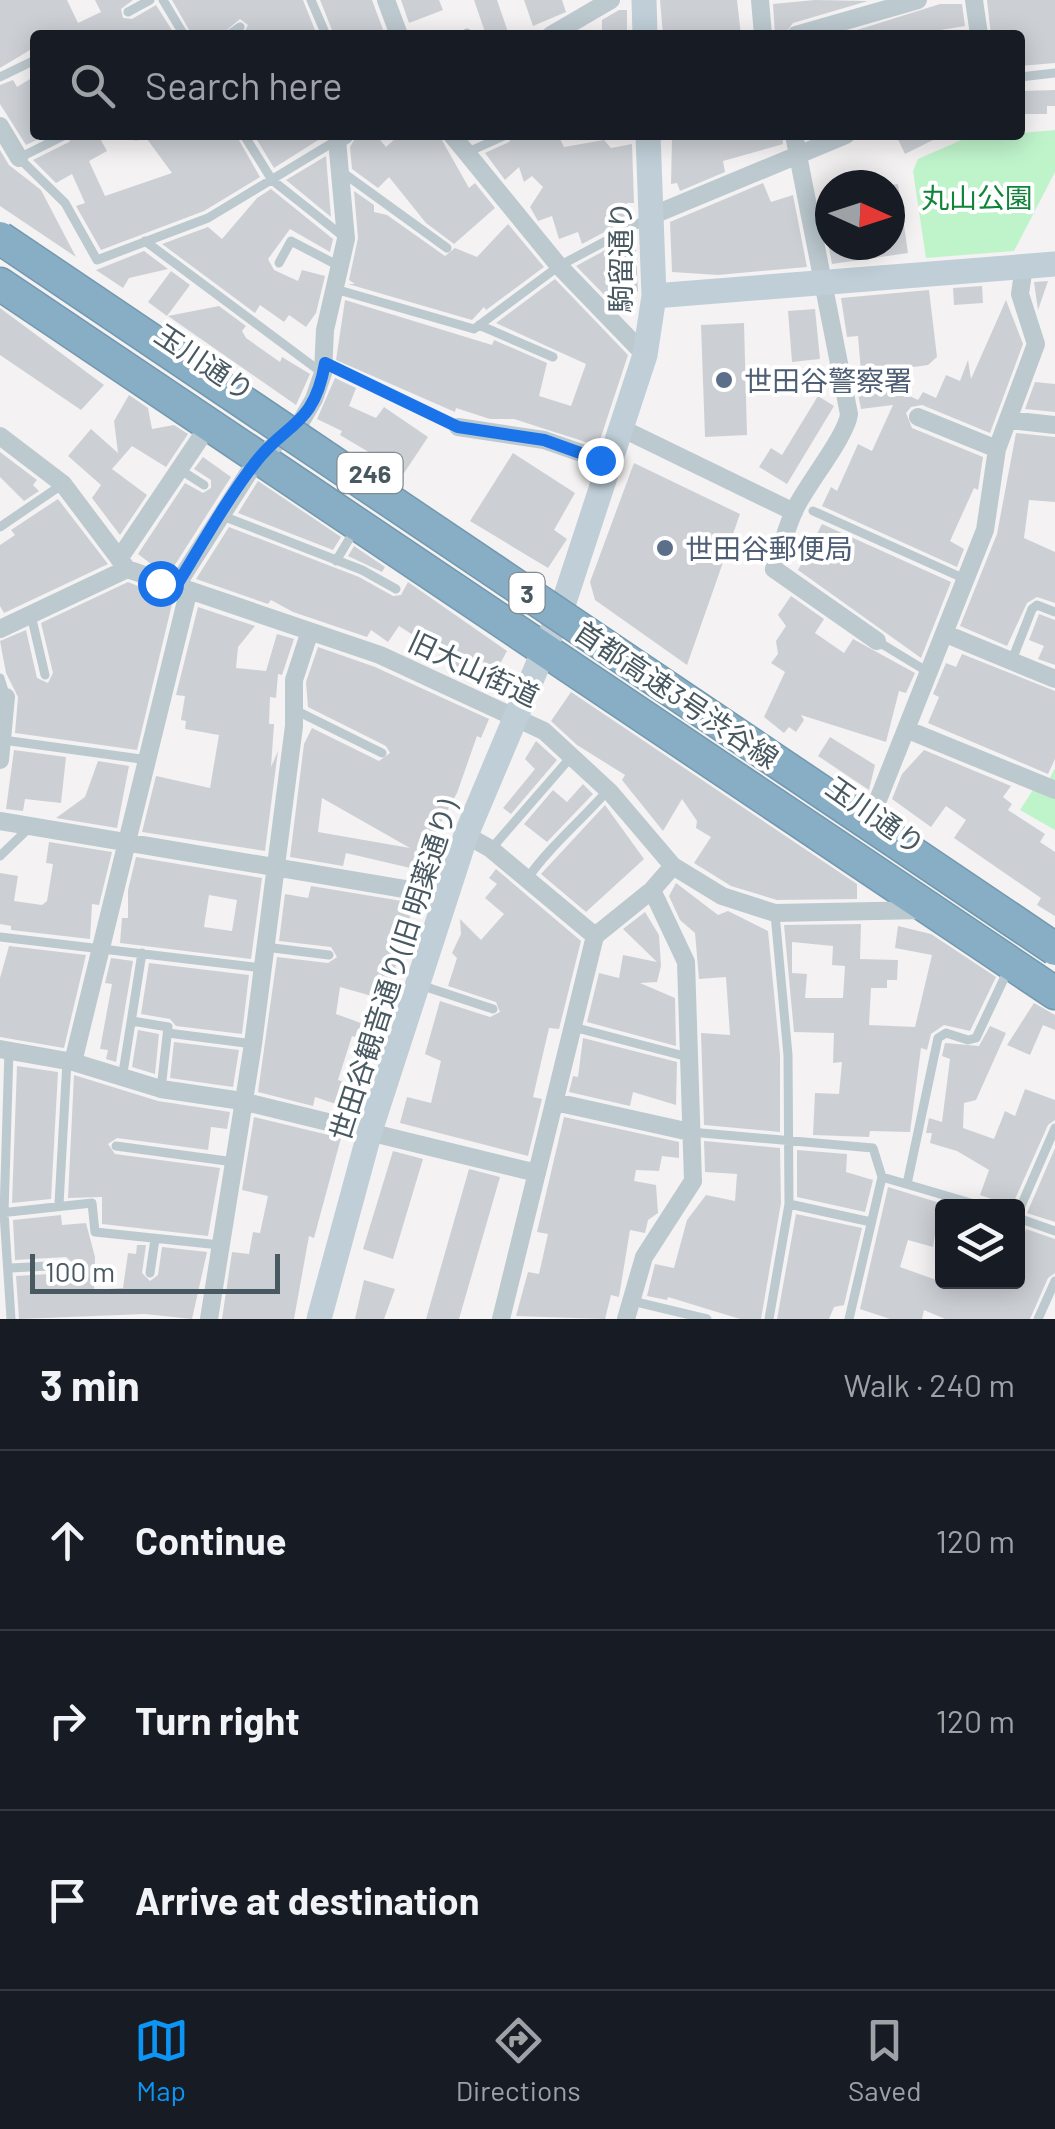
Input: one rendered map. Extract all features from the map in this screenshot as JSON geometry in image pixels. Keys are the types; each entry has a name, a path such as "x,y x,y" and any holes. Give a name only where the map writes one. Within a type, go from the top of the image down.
{"highway":[{"name":"玉川通り","path":"0,225 563,606 741,720 872,815 1055,936"},
{"name":"首都高速3号渋谷線","path":"0,238 1055,949"},
{"name":"首都高速3号渋谷線","path":"0,264 1055,974"},
{"name":"玉川通り","path":"0,284 1055,993"}],"street":[{"path":"386,0 397,30"},
{"path":"560,30 611,0"},
{"path":"644,0 645,30"},
{"path":"760,0 763,30"},
{"path":"812,30 918,0"},
{"path":"974,0 978,30"},
{"path":"0,126 20,158"},
{"path":"70,1061 104,949 148,760 181,590 220,516 258,458 299,425 324,368 324,330 346,239 341,140"},
{"path":"457,140 559,266 645,355"},
{"name":"駒留通り","path":"545,648 563,606 645,355 654,296 648,140"},
{"path":"650,216 796,144 848,426 822,460 794,512 774,568 877,642"},
{"path":"654,296 1055,264"},
{"path":"872,815 985,530 998,449 1036,344 1020,294 1024,266"},
{"path":"1036,344 1055,338"},
{"path":"918,417 998,449"},
{"path":"1009,420 1055,425"},
{"path":"0,629 124,564 209,426"},
{"path":"458,427 544,440 610,463"},
{"path":"621,428 794,512"},
{"path":"0,436 64,484 124,564"},
{"name":"旧大山街道","path":"124,564 181,590 380,655 544,731 608,790 673,866 722,896 775,913 928,910"},
{"path":"209,1319 253,1044 294,709 294,680 309,634"},
{"path":"946,634 1055,679"},
{"name":"世田谷観音通り(旧 明薬通り)","path":"319,1319 370,1131 466,834 545,648"},
{"path":"0,760 6,697"},
{"path":"908,730 1055,790"},
{"path":"0,822 446,896"},
{"path":"466,834 595,936"},
{"path":"500,1319 595,936 652,890 673,866"},
{"path":"628,1310 644,1256 693,1182 686,962 652,890"},
{"path":"5,1050 70,1061 122,1080 242,1101 537,1173"},
{"path":"555,1102 690,1132"}],"lane":[{"path":"128,12 150,0"},
{"path":"162,0 181,30"},
{"path":"311,0 324,30"},
{"path":"856,16 860,30"},
{"path":"236,30 240,27"},
{"path":"0,77 30,62"},
{"path":"1025,76 1055,73"},
{"path":"54,140 20,158 65,203 97,260 208,218 338,140"},
{"path":"247,140 272,180 346,239"},
{"path":"468,152 495,140"},
{"path":"340,170 447,248"},
{"path":"333,288 474,329 559,266 650,216"},
{"path":"145,241 324,368 458,427"},
{"path":"279,263 291,241 339,266"},
{"path":"479,326 553,357"},
{"path":"179,469 204,485"},
{"path":"0,526 64,484"},
{"path":"813,510 967,580"},
{"path":"220,516 396,589"},
{"path":"336,561 358,524"},
{"path":"1012,660 1032,610 1037,605 1055,612"},
{"path":"31,614 45,676"},
{"path":"877,642 930,673"},
{"path":"0,678 6,697"},
{"path":"294,709 382,753"},
{"path":"2,740 148,760"},
{"path":"491,850 573,755"},
{"path":"526,879 549,848 569,834 608,790"},
{"path":"0,856 31,826"},
{"path":"768,1319 789,1204 788,1054 775,913"},
{"path":"0,937 262,968"},
{"path":"265,947 330,955"},
{"path":"122,1080 142,954"},
{"path":"907,1184 938,1038 946,1033 968,1040 976,1038 1011,964"},
{"path":"417,984 494,1009"},
{"path":"132,1020 168,1027 161,1089"},
{"path":"573,1027 688,1056"},
{"path":"168,1033 253,1044"},
{"path":"5,1050 2,1213 11,1268 12,1319"},
{"path":"59,1204 70,1061"},
{"path":"1025,1199 1055,1128"},
{"path":"690,1132 873,1148 882,1176 850,1317 864,1319"},
{"path":"116,1146 234,1162"},
{"path":"882,1176 958,1199"},
{"path":"2,1213 92,1203 95,1232 220,1245"},
{"path":"789,1204 871,1222"},
{"path":"1025,1218 1055,1231"},
{"path":"150,1273 155,1239"},
{"path":"11,1268 66,1265"},
{"path":"1038,1319 1055,1281"},
{"path":"628,1310 707,1319"}],"green space":[{"name":"丸山公園","path":"1055,130 1055,172 1014,251 926,258 913,171 918,159 961,140 1025,140 1025,133"},
{"path":"1055,768 1055,830 1020,810 1038,782 1046,786"}],"building":[{"path":"0,0 67,0 78,23 101,12 95,0 133,0 121,9 123,18 132,19 156,5 172,30 30,30 30,50 0,68"},
{"path":"172,0 303,0 315,30 246,30 248,25 240,19 227,30 189,30"},
{"path":"320,0 372,0 383,30 332,30"},
{"path":"401,0 439,0 443,10 409,23"},
{"path":"474,0 497,0 507,30 484,30"},
{"path":"524,0 562,0 566,12 533,26"},
{"path":"660,0 737,0 740,30 663,30"},
{"path":"987,0 1055,0 1055,63 1025,66 1025,30 990,30"},
{"path":"868,1 793,23 788,30 775,30 773,4"},
{"path":"940,4 962,4 965,26 941,30 857,30"},
{"path":"627,10 627,30 602,30 602,20"},
{"path":"30,79 30,140 36,140 26,145 0,104 0,85 13,80 17,87"},
{"path":"1055,90 1055,106 1047,106 1047,114 1025,114 1025,91"},
{"path":"101,140 107,151 89,161 105,196 172,173 148,140 239,140 260,177 204,211 101,250 76,206 85,203 72,174 56,183 33,160 69,142"},
{"path":"257,140 318,140 274,168"},
{"path":"354,140 380,140 386,147 394,140 442,140 469,188 475,183 495,208 454,244 426,223 389,177 378,188 352,169 350,147"},
{"path":"560,140 564,147 604,140 611,148 632,144 634,203 627,203 627,220 582,244 578,232 559,239 552,216 538,221 530,207 543,187 532,176 524,182 519,167 505,180 485,153 509,142"},
{"path":"672,140 783,140 783,144 723,161 725,172 680,191 677,183 671,184"},
{"path":"898,140 933,140 905,154"},
{"path":"0,150 9,165 41,190 76,257 0,206"},
{"path":"326,156 331,217 286,180"},
{"path":"763,183 771,202 793,195 807,267 718,275 672,272 670,222"},
{"path":"271,189 333,239 330,252 290,229 268,259 274,270 298,281 302,270 325,276 316,313 306,327 289,315 284,322 260,305 255,313 162,244 208,227 222,239 257,198"},
{"path":"354,191 374,205 374,212 387,215 445,256 455,248 477,257 508,224 544,267 486,310 484,307 472,320 348,284 355,284 349,280 358,238"},
{"path":"635,234 638,291 632,295 637,301 624,315 576,266"},
{"path":"144,251 168,269 129,278 123,288 96,270"},
{"path":"171,271 190,285 167,316 148,302"},
{"path":"555,279 628,355 598,446 514,419 490,419 456,408 455,412 336,360 345,300 492,345 494,340 547,363 539,396 571,406 586,364 496,323"},
{"path":"1048,281 1038,310 1034,282"},
{"path":"982,286 983,303 954,305 953,288"},
{"path":"929,290 937,357 928,365 884,371 896,377 897,390 918,400 923,392 936,398 946,375 960,381 968,360 971,379 1006,300 1023,344 990,433 922,405 911,407 906,413 912,428 983,457 978,490 974,488 950,541 964,549 957,567 822,506 831,487 837,491 858,444 872,451 893,405 861,409 854,373 861,372 858,336 847,337 841,298"},
{"path":"219,306 246,326 242,331 246,338 280,362 282,357 310,374 296,405 168,316"},
{"path":"0,308 104,385 81,410 0,355"},
{"path":"815,309 820,359 792,362 788,311"},
{"name":"世田谷警察署","path":"744,323 747,435 705,437 701,325"},
{"path":"335,378 356,388 349,406 376,418 384,407 428,437 404,473 317,419"},
{"path":"1035,382 1055,384 1055,412 1025,409"},
{"path":"129,395 148,408 152,429 174,425 188,434 166,467 132,446 112,469 147,495 120,535 92,498 101,485 68,456 91,429 118,453 114,421"},
{"path":"818,396 834,406 787,484 759,467 771,448 782,455"},
{"path":"1016,433 1055,437 1055,502 1029,500 1024,538 1055,552 1055,603 1037,597 1027,603 1007,646 960,626 997,534"},
{"path":"0,452 37,480 33,485 39,491 24,501 0,477"},
{"path":"513,453 575,493 554,530 567,539 548,568 470,521"},
{"path":"203,457 231,477 171,571 151,564 138,554 185,483 203,493 211,488 211,480 194,469"},
{"name":"世田谷郵便局","path":"634,463 740,514 687,665 595,600 590,582"},
{"path":"258,481 341,537 333,550 238,513"},
{"path":"58,499 108,564 4,613 0,606 0,545 15,535 11,530"},
{"path":"822,524 951,582 921,658 798,570"},
{"path":"229,527 359,577 393,596 401,595 408,582 507,651 490,682 454,665 452,668 437,658 441,653 399,626 388,642 371,630 367,637 293,612 271,600 268,604 196,579"},
{"path":"354,546 385,567 382,572 348,556"},
{"path":"128,582 173,600 137,750 15,733 18,697 6,673 0,641 26,630 37,678 48,683 53,673 41,623"},
{"path":"791,596 824,619 815,633 844,653 853,639 915,673 906,693 899,691 886,742 801,715 804,720 796,732 789,727 784,733 764,717 785,672 771,663 778,654 776,641 786,626 778,615"},
{"path":"198,607 255,626 238,647 236,668 266,671 277,634 294,639 282,675 278,674 276,698 270,697 269,724 274,724 271,767 278,751 265,851 142,832 156,776 210,788 219,735 185,729 186,721 181,720 185,696 176,695"},
{"path":"1039,614 1055,620 1055,665 1038,659 1044,646 1029,640"},
{"path":"318,647 375,667 489,719 481,738 477,736 457,793 432,838 427,836 419,870 346,853 343,866 290,857 304,744 312,728 379,761 390,753 386,746 308,707 306,682","holes":["322,798 410,848 318,832"]},
{"path":"962,654 1055,691 1055,759 1048,774 928,723 939,697 933,694 946,663 956,667"},
{"path":"571,692 857,884 857,899 777,900 731,886 694,863 711,837 696,828 697,821 682,799 663,831 622,780 625,775 577,745 551,721"},
{"path":"830,737 875,765 869,790 818,756"},
{"path":"536,741 557,760 511,814 503,808 535,769 525,759"},
{"path":"14,750 66,757 61,803 25,799 23,811 6,809"},
{"path":"924,750 1011,786 1003,797 1012,804 1008,810 1045,834 1040,842 1055,852 1055,916 1037,905 1041,898 954,838 966,820 946,806 931,827 892,799 902,774"},
{"path":"98,761 129,766 117,828 56,818 85,797"},
{"path":"583,784 593,794 547,842 524,824 553,790 567,802"},
{"path":"605,805 644,859 586,912 541,874"},
{"path":"49,842 112,852 99,905 92,904 90,939 11,930 11,926 0,924 0,873 18,876 14,901 42,905 47,901 53,864 46,863"},
{"path":"136,857 262,878 251,959 120,943 122,918 128,918 128,890","holes":["209,895 237,900 232,931 204,927"]},
{"path":"496,869 581,941 559,1029 549,1028 533,1097 542,1099 528,1156 400,1123 407,1097 431,1103 441,1061 425,1054 440,1001 490,1017 500,1012 496,1002 448,986 457,958 452,953 461,934 460,919 481,940 504,914 485,898 497,884 489,878"},
{"path":"676,883 718,915 728,911 768,931 780,1055 780,1132 704,1125 701,1033 730,1035 726,977 699,979 695,933 680,920 669,896"},
{"path":"311,886 414,903 386,1000 340,987 336,1014 380,1030 375,1044 352,1036 338,1080 358,1086 351,1109 315,1097 313,1106 258,1092 277,957 328,963 337,957 331,947 279,941 285,894 308,898"},
{"path":"645,912 659,935 661,966 657,982 640,983 675,998 676,1046 587,1022 599,973 619,978 623,955 657,962 623,929"},
{"path":"861,924 860,959 898,960 897,980 887,980 887,988 871,988 869,1025 915,1027 932,955 895,948 898,926 931,934 996,977 970,1031 944,1025 931,1034 927,1050 921,1048 910,1132 870,1131 869,1137 813,1135 815,1093 839,1094 842,1062 833,1063 834,1033 794,1032 784,925","holes":["792,942 833,946 832,965 845,966 843,998 805,998 807,974 792,973"]},
{"path":"9,946 86,955 64,1048 0,1037 0,978"},
{"path":"111,958 133,961 116,1062 106,1059 108,1050 100,1049 112,984 105,983"},
{"path":"149,963 249,975 242,1034 176,1026 170,1019 141,1014"},
{"path":"1034,1003 1055,1015 1055,1030 1043,1025 1030,1055 1007,1045"},
{"path":"990,1026 1006,1033 976,1100 964,1103 963,1128 994,1139 1005,1111 1015,1116 1025,1089 1055,1100 1055,1120 1048,1125 1015,1199 980,1195 989,1170 957,1151 930,1143 932,1133 926,1133 929,1118 942,1122 950,1059 942,1056 945,1043 979,1046"},
{"path":"138,1030 159,1034 155,1074 132,1067"},
{"path":"583,1038 677,1062 676,1105 633,1092 630,1106 569,1092 573,1076 578,1077"},
{"path":"174,1042 239,1050 233,1087 170,1078"},
{"path":"17,1066 58,1072 51,1199 12,1203"},
{"path":"74,1075 158,1101 230,1112 227,1129 211,1127 208,1150 117,1138 108,1144 115,1154 220,1168 208,1236 102,1224 102,1197 68,1198"},
{"path":"254,1117 341,1138 314,1238 309,1236 294,1319 222,1319 232,1252 249,1254 253,1232 260,1233 268,1196 242,1190"},
{"path":"564,1117 679,1142 679,1158 662,1156 659,1171 636,1170 634,1181 656,1185 658,1213 648,1220 645,1233 630,1230 619,1297 611,1295 605,1319 516,1316 528,1272 539,1274 548,1234 537,1232"},
{"path":"704,1141 780,1148 781,1203 761,1319 740,1319 668,1297 667,1300 647,1296 655,1264 674,1268 687,1220 706,1195 735,1201 737,1174 705,1172"},
{"path":"1055,1148 1055,1222 1027,1213"},
{"path":"797,1150 847,1154 846,1172 873,1180 865,1212 797,1197"},
{"path":"393,1151 423,1159 393,1259 363,1249"},
{"path":"469,1169 500,1177 459,1319 426,1319"},
{"path":"888,1187 935,1201 933,1247 908,1240 900,1267 935,1280 935,1289 1025,1289 1026,1229 1055,1239 1055,1273 1048,1278 1030,1319 945,1319 924,1310 922,1319 890,1319 860,1309"},
{"path":"796,1214 862,1228 844,1305 834,1307 829,1319 777,1319"},
{"path":"61,1215 62,1225 86,1223 95,1257 94,1290 123,1288 128,1253 136,1254 137,1245 146,1245 142,1273 150,1281 158,1275 162,1247 207,1252 192,1319 145,1314 19,1319 16,1276 67,1273 74,1264 66,1257 15,1260 13,1220"},
{"path":"364,1280 395,1289 384,1319 355,1319"}],"place":[{"name":"世田谷警察署","path":"724,380"},
{"name":"世田谷郵便局","path":"665,548"}],"route":[{"path":"160,583 175,588 258,458 299,425 314,398 325,363 458,427 544,440 600,460"}]}
